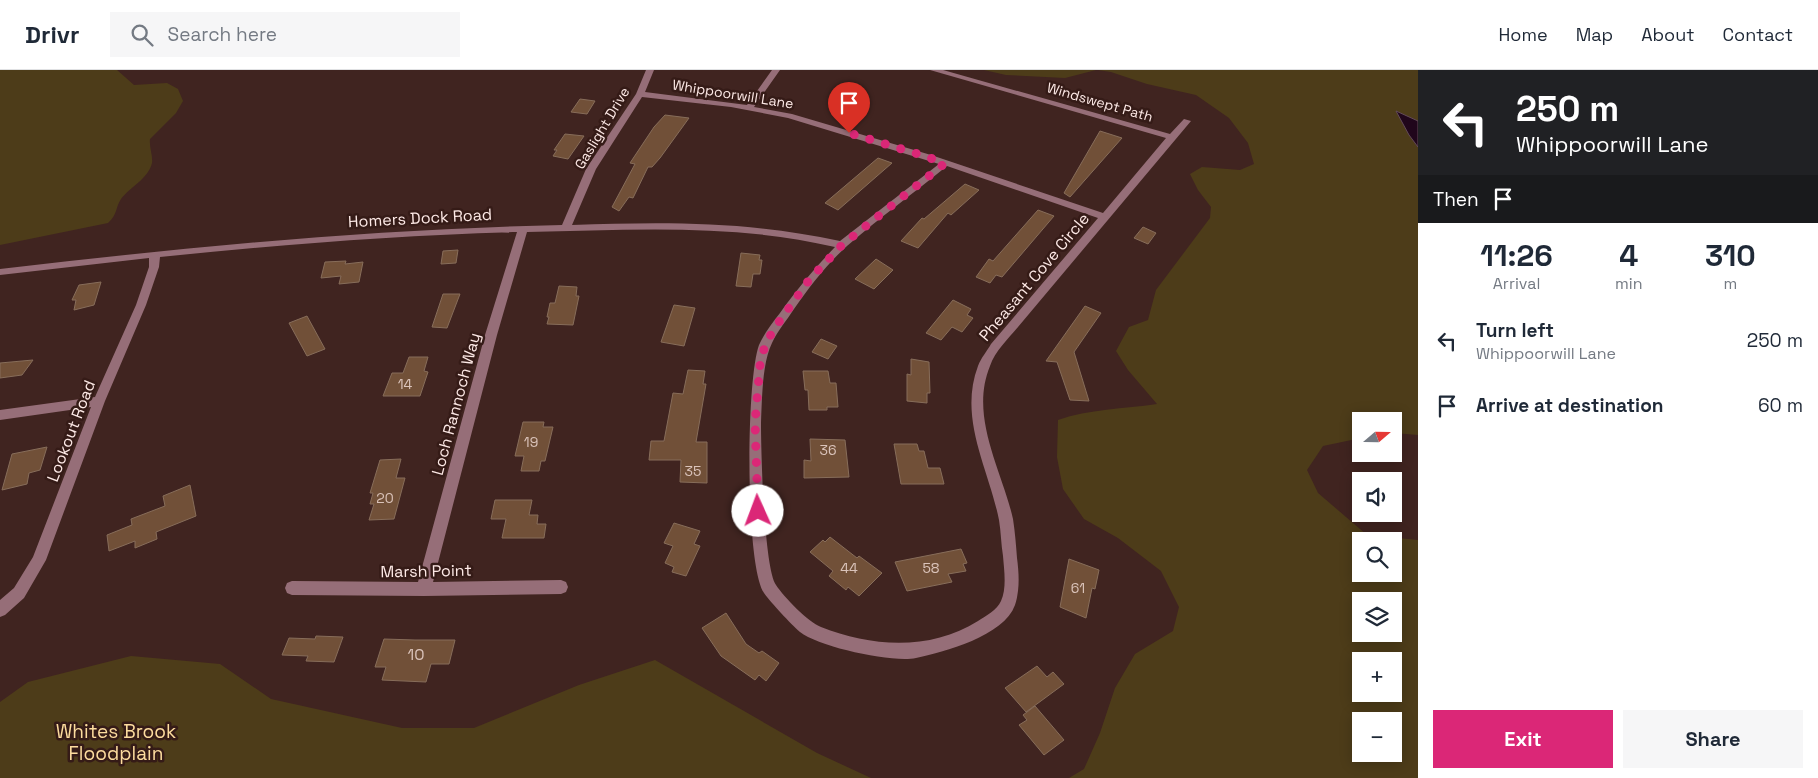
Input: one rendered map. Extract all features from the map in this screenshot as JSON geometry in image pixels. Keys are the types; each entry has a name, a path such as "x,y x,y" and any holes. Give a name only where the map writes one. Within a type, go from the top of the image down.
{"street":[{"name":"Gaslight Drive","path":"566,228 591,169 640,94 650,70"},
{"path":"749,108 776,70"},
{"name":"Windswept Path","path":"934,70 1172,137"},
{"name":"Whippoorwill Lane","path":"640,94 749,108 849,133 928,157 944,164 1106,217"},
{"name":"Pheasant Cove Circle","path":"944,164 842,245 809,280 774,329 765,345 760,365 755,423 758,511 763,569 770,588 806,626 817,634 885,650 913,651 958,639 996,618 1008,604 1012,578 1006,520 980,431 977,407 978,390 984,365 995,347 1187,121"},
{"name":"Homers Dock Road","path":"0,272 155,254 328,238 523,228 724,226 761,230 842,245"},
{"name":"Loch Rannoch Way","path":"424,589 491,335 523,228"},
{"name":"Lookout Road","path":"0,610 19,593 39,560 99,401 141,305 154,267 155,254"},
{"path":"0,415 99,401"},
{"name":"Marsh Point","path":"292,588 424,589 561,586"}],"green space":[{"path":"0,70 117,70 134,85 167,83 178,89 183,101 176,113 150,139 152,163 150,169 121,199 113,217 108,223 0,245"},
{"path":"984,70 1096,70 1065,78 1006,75"},
{"path":"1098,70 1418,70 1418,121 1397,112 1409,135 1418,147 1418,435 1402,434 1402,412 1352,412 1352,440 1323,446 1307,470 1318,493 1364,532 1352,532 1352,582 1402,582 1402,538 1418,540 1418,778 1069,778 1084,769 1100,733 1115,688 1135,654 1173,631 1179,607 1161,571 1118,538 1084,519 1063,489 1057,457 1058,420 1094,411 1157,404 1128,370 1116,351 1129,327 1148,320 1156,290 1210,218 1211,207 1198,190 1190,174 1202,167 1240,170 1254,164 1248,143 1229,118 1196,95 1147,84 1111,72"},
{"name":"Whites Brook Floodplain","path":"131,656 220,664 271,699 402,728 474,728 579,685 655,660 817,753 871,778 0,778 0,702 28,682"}],"shaded area":[{"path":"1396,111 1418,121 1418,147 1409,135"}],"building":[{"path":"580,99 595,101 587,114 571,112"},
{"path":"665,115 689,118 660,158 652,167 648,167 633,198 629,197 619,211 612,207 635,164 630,163 654,127"},
{"path":"1100,131 1122,138 1070,197 1064,193"},
{"path":"565,134 584,136 568,159 553,156 557,150 554,150"},
{"path":"878,158 892,163 838,210 825,203"},
{"path":"965,184 979,190 951,215 948,213 918,248 901,241 922,218 924,219"},
{"path":"1038,210 1054,216 1002,277 996,275 990,283 976,277 989,259 993,261"},
{"path":"1143,227 1156,233 1148,244 1134,238"},
{"path":"458,250 456,263 441,264 443,251"},
{"path":"741,253 760,255 759,260 762,260 760,274 753,274 751,287 736,286"},
{"path":"876,259 893,270 874,289 855,279"},
{"path":"346,261 345,264 363,262 359,282 339,284 341,276 321,278 325,262"},
{"path":"101,282 94,305 74,310 76,300 72,300 79,285"},
{"path":"559,286 577,287 576,296 579,296 573,325 547,324 550,303 555,303"},
{"path":"443,294 460,294 447,328 432,327"},
{"path":"953,300 971,309 967,315 973,318 962,332 952,327 941,340 926,333"},
{"path":"674,305 695,308 684,346 661,342"},
{"path":"1085,306 1101,313 1074,352 1089,401 1070,400 1057,362 1046,361"},
{"path":"307,316 325,349 307,356 289,323"},
{"path":"821,339 837,346 828,359 812,352"},
{"path":"409,357 428,357 424,371 428,372 420,396 383,396 392,373 403,373"},
{"path":"911,359 929,362 930,393 927,393 927,403 907,401 907,374 911,375"},
{"path":"33,360 22,375 0,378 0,363"},
{"path":"688,370 705,371 703,384 706,384 696,442 707,442 707,483 680,482 681,460 649,460 651,441 664,441 673,393 683,394"},
{"path":"803,371 828,371 830,383 836,383 838,407 827,407 827,410 809,410 808,390 805,390"},
{"path":"523,422 544,422 543,427 553,427 545,461 541,461 539,471 521,471 524,456 515,456"},
{"path":"810,439 845,440 849,477 804,478 804,460 811,461"},
{"path":"894,444 917,444 919,451 924,451 928,468 940,468 944,484 901,484"},
{"path":"47,447 40,470 29,473 27,484 2,490 12,454"},
{"path":"401,459 396,478 405,478 394,519 369,520 374,504 370,504 373,493 370,493 380,460"},
{"path":"190,485 196,516 156,532 157,539 135,548 135,541 109,551 107,535 132,525 131,519 165,506 163,496"},
{"path":"495,500 532,500 529,515 538,515 537,524 546,524 544,538 502,538 506,519 491,519"},
{"path":"674,523 700,531 694,544 700,546 686,576 672,572 674,567 665,563 673,546 664,543"},
{"path":"830,537 857,558 859,556 882,573 859,596 848,587 846,590 829,576 833,571 810,552 823,540 825,542"},
{"path":"961,549 967,563 963,564 966,571 948,574 952,582 907,591 895,562"},
{"path":"1069,559 1099,570 1095,589 1092,588 1086,618 1060,607"},
{"path":"726,613 746,644 759,653 762,651 779,663 766,681 759,675 755,680 721,656 702,628"},
{"path":"316,636 343,637 334,662 306,661 308,656 282,655 289,638 315,639"},
{"path":"384,639 455,640 449,664 431,664 426,682 382,680 386,667 375,667"},
{"path":"1037,666 1047,677 1053,672 1064,684 1026,712 1005,688"},
{"path":"1035,706 1064,740 1044,755 1019,725 1027,720 1023,715"}],"route":[{"path":"758,511 755,423 760,365 765,345 774,329 809,280 842,245 944,164 928,157 849,133"}]}
